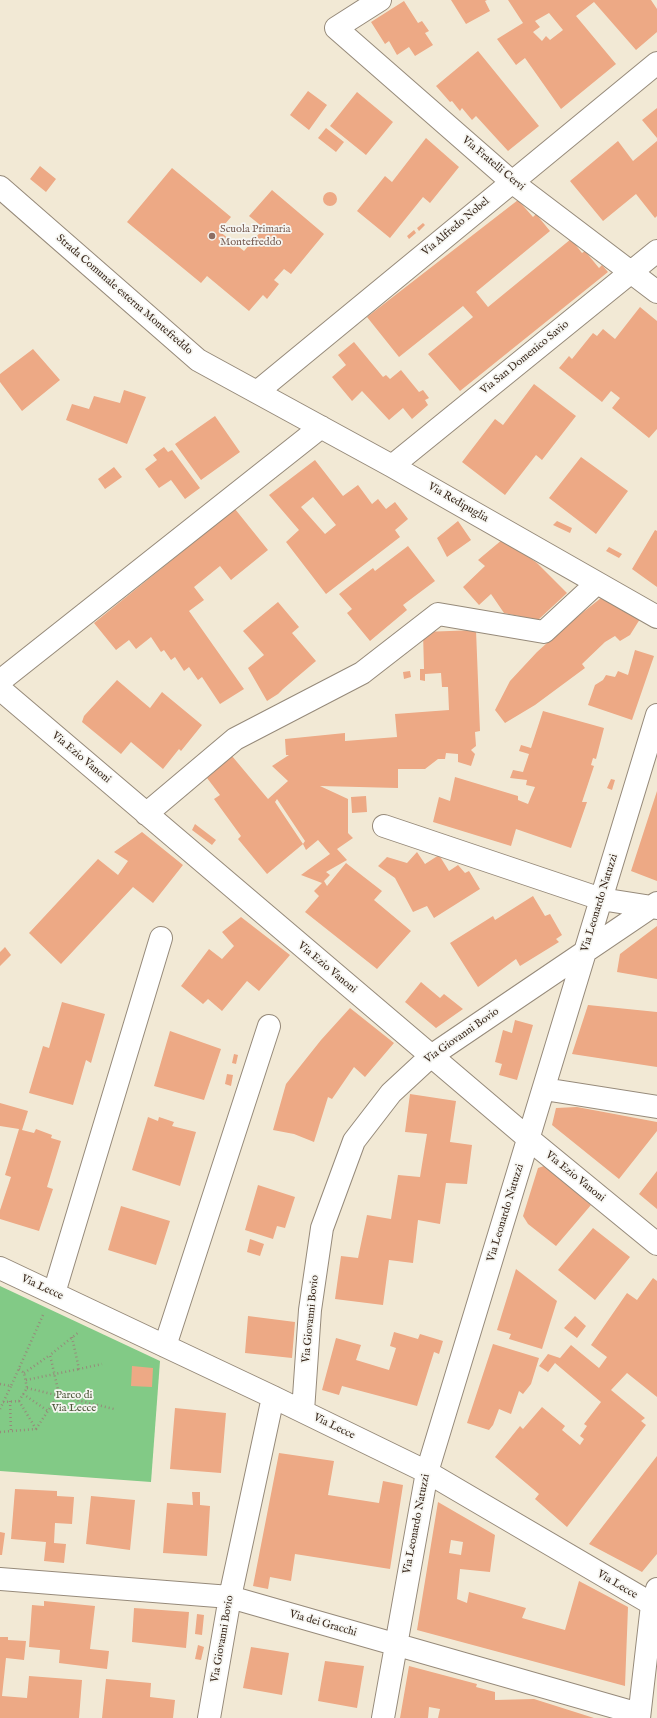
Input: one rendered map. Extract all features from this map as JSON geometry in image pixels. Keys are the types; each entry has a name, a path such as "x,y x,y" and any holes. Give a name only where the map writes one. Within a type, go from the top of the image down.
{"street":[{"name":"Via Fratelli Cervi","path":"380,0 336,28 512,182 657,292"},
{"name":"Via Alfredo Nobel","path":"257,392 657,63"},
{"name":"Strada Comunale esterna Montefreddo","path":"0,187 198,360 257,392"},
{"name":"Via San Domenico Savio","path":"392,466 657,251"},
{"name":"Via Redipuglia","path":"257,392 392,466 657,617"},
{"path":"0,681 321,427"},
{"path":"146,814 235,739 362,673 438,614 544,632 597,583"},
{"name":"Via Ezio Vanoni","path":"0,689 529,1139 657,1244"},
{"name":"Via Leonardo Natuzzi","path":"383,1718 427,1472 657,715"},
{"path":"384,826 601,899 655,906"},
{"name":"Via Giovanni Bovio","path":"303,1411 310,1310 322,1228 354,1142 391,1093 431,1056 655,906"},
{"path":"54,1293 161,938"},
{"path":"165,1346 269,1026"},
{"path":"544,1088 657,1107"},
{"name":"Via Lecce","path":"0,1268 303,1411 427,1472 655,1600"},
{"name":"Via Giovanni Bovio","path":"209,1718 230,1597 273,1397"},
{"name":"Via dei Gracchi","path":"0,1579 230,1597 639,1716"},
{"path":"639,1716 655,1600"}],"path":[{"path":"0,1409 44,1312"},
{"path":"24,1373 81,1331"},
{"path":"72,1337 79,1369"},
{"path":"36,1429 59,1394 50,1355"},
{"path":"26,1380 102,1364"},
{"path":"19,1369 24,1373 27,1388 19,1401"},
{"path":"0,1384 11,1386"},
{"path":"27,1388 59,1394 114,1409"},
{"path":"23,1394 48,1411"},
{"path":"10,1401 11,1431"},
{"path":"3,1402 19,1401"},
{"path":"19,1401 36,1429"},
{"path":"0,1432 36,1429"}],"green space":[{"name":"Parco di Via Lecce","path":"0,1286 160,1361 151,1482 0,1471"}],"building":[{"path":"451,0 487,0 485,1 490,11 466,24"},
{"path":"508,0 651,0 657,9 657,32 636,50 594,2 576,16 616,64 561,109 525,58 516,65 497,39 523,23","holes":["549,13 563,30 550,40 546,36 542,41 533,32 540,27 535,21"]},
{"path":"404,1 418,23 422,21 429,31 425,33 433,45 415,56 409,47 397,55 389,41 385,44 371,22"},
{"path":"478,51 539,126 508,151 476,116 472,120 462,108 460,111 436,86"},
{"path":"308,91 327,105 309,130 290,115"},
{"path":"357,92 393,122 366,155 330,126"},
{"path":"657,108 657,138 642,120"},
{"path":"326,128 344,142 336,152 318,138"},
{"path":"426,138 459,167 430,203 423,197 390,238 357,211 385,176 392,182"},
{"path":"618,141 633,161 657,141 657,216 655,218 636,194 603,221 570,181"},
{"path":"40,166 56,179 46,192 30,179"},
{"path":"172,168 231,217 219,231 244,251 264,228 249,216 272,190 324,234 291,274 284,269 274,280 279,284 267,299 263,295 249,311 207,276 201,283 127,222"},
{"path":"327,192 333,192 337,196 337,202 333,206 327,206 323,202 323,196"},
{"path":"518,200 533,217 536,214 550,231 476,292 488,307 571,239 582,253 585,251 599,268 602,265 608,272 460,391 428,354 473,317 463,306 399,357 367,317"},
{"path":"423,223 425,225 419,231 417,228"},
{"path":"414,230 416,233 409,239 407,236"},
{"path":"640,307 657,321 657,429 649,438 612,408 620,398 611,391 602,402 559,368 569,356 572,359 593,333 597,336 603,329 615,339"},
{"path":"354,342 383,377 386,375 390,379 401,370 419,392 423,390 429,398 425,400 428,405 412,419 403,408 389,420 362,391 352,401 332,377 346,365 338,355"},
{"path":"33,349 60,380 22,411 0,382 0,374"},
{"path":"534,384 576,416 542,460 536,455 505,495 462,462 495,419 503,425"},
{"path":"124,390 146,397 127,444 66,420 72,404 89,409 94,396 120,403"},
{"path":"215,416 240,452 201,480 175,444"},
{"path":"164,447 168,452 172,450 200,488 185,499 171,480 159,488 145,469 157,460 153,455"},
{"path":"581,457 628,491 596,534 549,498"},
{"path":"315,460 343,496 358,485 372,504 378,499 386,509 395,502 408,519 395,530 400,537 326,594 286,542 299,530 269,495","holes":["313,497 336,525 325,534 301,507"]},
{"path":"114,467 122,477 105,489 98,479"},
{"path":"235,509 268,550 231,580 220,566 194,587 204,600 189,611 244,689 220,704 202,677 198,680 189,667 184,671 175,657 171,660 164,650 161,652 151,637 136,649 129,640 116,650 94,623"},
{"path":"458,521 471,540 447,557 437,538"},
{"path":"557,521 572,528 570,533 553,525"},
{"path":"655,530 657,531 657,587 632,569"},
{"path":"503,539 537,563 567,593 538,620 504,613 491,594 479,605 463,587 485,566 478,560"},
{"path":"408,546 435,581 403,605 407,610 370,641 347,613 352,609 339,594 373,568 375,571"},
{"path":"609,547 622,554 619,558 606,551"},
{"path":"606,594 640,619 630,635 620,641 615,636 605,642 582,664 585,668 535,705 505,723 495,710 510,681 537,652 567,625"},
{"path":"278,602 299,627 292,633 316,661 278,694 267,701 248,668 264,655 243,631"},
{"path":"476,630 480,731 475,732 476,746 471,750 475,754 471,766 458,762 458,754 446,753 445,759 438,759 425,769 398,769 398,788 320,786 348,799 348,833 353,838 337,849 347,860 326,872 330,875 324,881 327,886 346,863 382,891 374,900 411,931 377,969 305,912 319,896 314,891 322,883 301,875 330,854 318,840 306,850 303,844 267,874 238,839 241,836 214,799 220,795 207,778 232,756 268,799 288,781 272,766 289,755 286,755 285,739 345,733 345,741 397,737 395,714 449,710 448,687 442,687 441,673 425,674 425,681 420,680 420,669 424,669 423,632","holes":["277,799 305,841 303,844 275,802"]},
{"path":"635,650 654,656 632,720 588,705 595,685 603,680 606,675 615,677 618,671 628,675"},
{"path":"410,671 411,677 404,679 403,672"},
{"path":"117,680 150,708 162,692 202,725 181,751 179,749 163,769 131,742 121,754 82,722 84,716"},
{"path":"543,711 604,728 596,759 593,758 591,765 594,766 582,802 587,802 571,848 516,829 511,846 433,822 439,797 450,801 455,777 518,796 518,800 528,804 535,787 526,785 527,780 510,778 513,770 523,772 529,754 519,751 521,745 531,748"},
{"path":"611,779 615,780 612,790 607,788"},
{"path":"657,791 657,881 631,871"},
{"path":"366,796 367,812 352,813 351,797"},
{"path":"195,824 216,840 212,845 192,830"},
{"path":"142,832 183,865 153,903 133,887 61,964 29,933 98,859 118,875 128,861 114,852"},
{"path":"417,852 425,864 439,855 449,871 458,865 465,873 469,871 480,889 434,918 427,906 413,912 395,878 378,866 387,857 407,863"},
{"path":"533,896 545,916 550,914 562,935 556,939 559,942 520,966 516,959 478,987 450,943 493,916 495,920"},
{"path":"241,917 290,955 259,991 247,981 222,1011 208,999 203,1004 181,986 209,949 222,959 234,946 222,932"},
{"path":"657,926 657,979 617,972 620,954"},
{"path":"5,947 11,955 0,966 0,952"},
{"path":"421,982 440,998 444,994 463,1009 436,1028 405,1002"},
{"path":"62,1002 105,1014 91,1063 86,1060 73,1105 29,1093 43,1046 49,1048"},
{"path":"588,1005 657,1012 657,1067 572,1054"},
{"path":"350,1008 394,1043 365,1077 354,1067 332,1099 328,1097 314,1142 294,1134 273,1130 286,1084 321,1040"},
{"path":"515,1020 533,1025 517,1080 499,1075 502,1064 495,1062 503,1030 512,1033"},
{"path":"170,1031 221,1049 204,1100 154,1086"},
{"path":"234,1054 238,1055 236,1064 232,1063"},
{"path":"227,1074 233,1075 231,1086 225,1084"},
{"path":"410,1094 456,1101 450,1142 472,1145 467,1184 446,1183 440,1224 418,1220 413,1263 389,1260 383,1305 335,1299 341,1256 358,1258 367,1215 391,1219 398,1175 420,1177 427,1134 405,1132"},
{"path":"0,1103 28,1111 22,1130 34,1133 36,1129 52,1135 51,1138 61,1141 47,1187 53,1189 39,1231 0,1219 0,1210 11,1177 5,1175 19,1129 0,1126"},
{"path":"577,1107 657,1122 657,1131 619,1179 552,1125 556,1108"},
{"path":"148,1117 158,1121 159,1117 174,1122 172,1126 196,1132 180,1186 132,1170"},
{"path":"544,1166 591,1205 556,1246 528,1224 523,1216 538,1168"},
{"path":"657,1171 657,1209 639,1194"},
{"path":"258,1185 295,1197 285,1228 277,1226 273,1239 245,1230"},
{"path":"121,1206 170,1221 156,1265 108,1250"},
{"path":"593,1228 630,1257 595,1300 558,1270"},
{"path":"250,1239 264,1244 260,1256 247,1252"},
{"path":"516,1269 557,1301 542,1349 509,1339 511,1334 497,1330"},
{"path":"653,1278 657,1281 657,1397 627,1373 611,1390 645,1418 641,1421 646,1425 567,1527 535,1499 539,1494 495,1457 520,1426 523,1429 542,1407 565,1426 562,1430 580,1445 584,1439 580,1436 587,1426 584,1424 601,1402 555,1363 548,1372 539,1366 548,1354 560,1358 571,1345 599,1368 607,1357 591,1345 627,1293 637,1300"},
{"path":"248,1316 295,1322 292,1358 245,1353"},
{"path":"575,1316 586,1326 577,1338 564,1328"},
{"path":"394,1332 418,1339 420,1334 443,1341 439,1354 434,1352 417,1406 342,1386 339,1395 322,1390 336,1338 361,1345 356,1360 389,1370 396,1348 390,1346"},
{"path":"493,1344 539,1358 531,1384 523,1394 519,1391 511,1414 499,1409 493,1425 489,1430 467,1423"},
{"path":"132,1366 153,1368 152,1387 131,1386"},
{"path":"175,1408 226,1413 221,1473 170,1469"},
{"path":"279,1453 334,1461 328,1495 379,1503 383,1481 403,1485 390,1569 295,1554 291,1581 270,1577 268,1589 253,1586"},
{"path":"657,1456 657,1554 642,1572 589,1544"},
{"path":"15,1489 57,1491 57,1496 74,1497 72,1524 55,1523 54,1543 66,1544 64,1563 44,1561 46,1542 11,1539"},
{"path":"192,1492 200,1492 200,1505 210,1506 207,1556 163,1553 167,1503 193,1505"},
{"path":"91,1496 135,1500 130,1550 86,1544"},
{"path":"438,1502 495,1535 490,1572 460,1569 457,1599 467,1603 469,1592 526,1608 522,1618 565,1630 579,1581 628,1607 625,1686 417,1630","holes":["451,1540 463,1542 461,1555 449,1553"]},
{"path":"0,1532 5,1533 2,1555 0,1555"},
{"path":"44,1601 95,1606 90,1649 109,1651 107,1669 59,1663 60,1650 29,1647 32,1605 44,1606"},
{"path":"134,1608 189,1612 186,1648 132,1642"},
{"path":"197,1614 204,1615 202,1635 195,1634"},
{"path":"0,1637 8,1637 8,1640 26,1641 24,1660 6,1658 2,1696 27,1698 29,1676 82,1680 79,1718 0,1718"},
{"path":"198,1645 204,1647 201,1660 195,1659"},
{"path":"251,1647 289,1653 282,1695 243,1688"},
{"path":"325,1661 364,1666 357,1708 318,1701"},
{"path":"409,1666 477,1684 476,1687 495,1692 495,1700 534,1699 594,1718 438,1718 440,1709 429,1707 428,1718 400,1718"},
{"path":"106,1679 151,1683 150,1697 175,1700 173,1718 102,1718"}],"place":[{"name":"Scuola Primaria Montefreddo","path":"212,236"}]}
